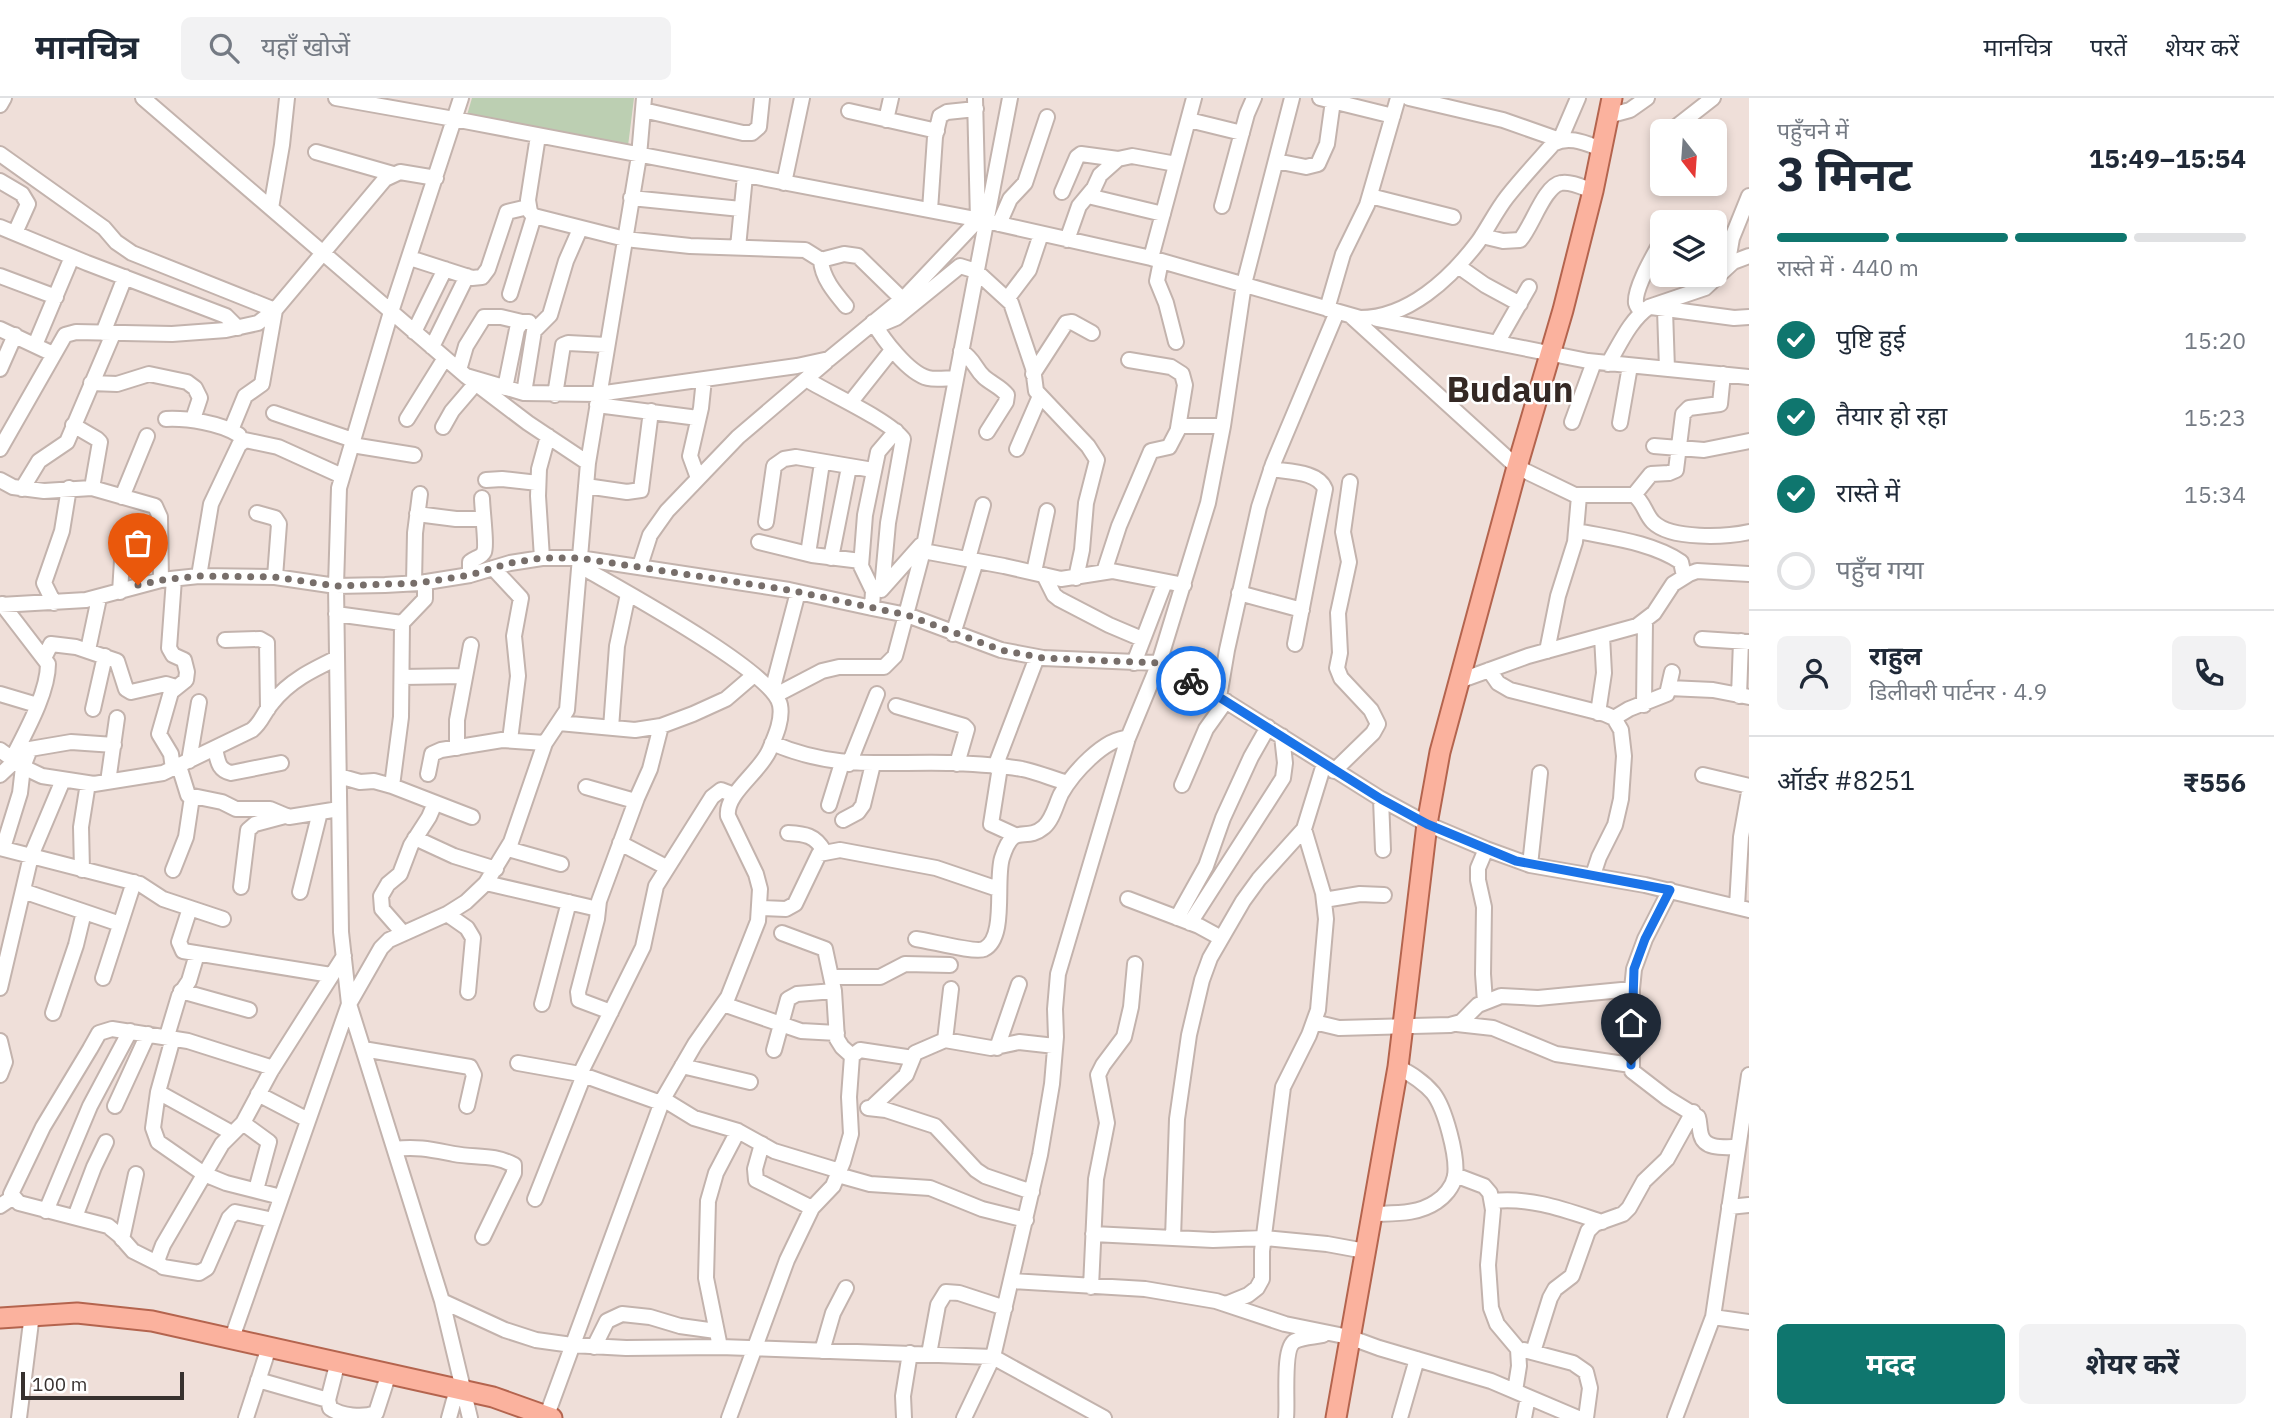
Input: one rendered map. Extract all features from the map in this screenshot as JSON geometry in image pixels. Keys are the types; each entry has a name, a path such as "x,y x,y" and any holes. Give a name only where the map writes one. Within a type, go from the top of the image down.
{"main road":[{"path":"1336,1418 1340,1335 1365,1251 1398,1067 1427,824 1440,751 1517,467 1563,310 1593,191 1610,107"},
{"path":"0,1318 77,1313 125,1316 389,1373 549,1416"}],"street":[{"path":"0,105 4,98"},
{"path":"143,98 445,358 588,463"},
{"path":"271,208 287,98"},
{"path":"335,98 454,118 988,222 1156,260 1338,312 1549,354 1601,363 1749,377"},
{"path":"461,98 391,312 342,476 339,488 335,586 339,809 344,956 349,1004 442,1301 460,1390 470,1418"},
{"path":"232,1338 349,1004 380,948 389,940 447,914 466,902 486,883 508,849 545,743 567,709 588,463 639,156 644,104 743,133 752,133 759,127 762,98"},
{"path":"784,183 802,98"},
{"path":"887,120 891,98"},
{"path":"774,693 822,671 839,667 884,667 895,656 924,546 1010,98"},
{"path":"1176,342 1157,281 1156,260 1163,214 1194,98"},
{"path":"1222,206 1247,114 1254,98"},
{"path":"964,1418 993,1357 1032,1192 1050,1102 1058,974 1129,738 1158,663 1208,503 1223,426 1244,284 1292,98"},
{"path":"1182,785 1206,729 1223,699 1239,593 1256,519 1271,469 1338,312 1343,254 1370,196 1398,98"},
{"path":"1409,98 1503,120 1560,140 1576,141 1601,149"},
{"path":"1372,318 1389,315 1413,303 1458,266 1506,199 1553,144 1560,140 1578,98"},
{"path":"1610,107 1630,110 1647,98"},
{"path":"1686,119 1713,98"},
{"path":"1276,161 1306,167 1318,164 1327,144 1326,99 1393,116"},
{"path":"930,210 937,131 943,113 976,104 988,222"},
{"path":"849,111 937,131"},
{"path":"640,566 650,535 667,511 738,437 902,299 988,222 1025,183 1047,117"},
{"path":"1189,120 1242,132"},
{"path":"510,293 531,212 538,136"},
{"path":"316,152 393,174 409,172 436,178"},
{"path":"0,154 104,228 116,242 132,253 275,310"},
{"path":"1062,192 1077,157 1081,154 1118,159 1132,156 1176,164"},
{"path":"1068,240 1079,206 1100,175 1118,159"},
{"path":"0,449 65,335 172,334 238,328 258,323 275,310 378,187 393,174"},
{"path":"738,247 745,176"},
{"path":"0,181 22,194 28,204 15,233"},
{"path":"1482,236 1503,241 1520,240 1549,191 1557,184 1568,183 1593,191"},
{"path":"1088,196 1163,214"},
{"path":"1370,196 1453,217"},
{"path":"1727,267 1732,238 1749,196"},
{"path":"631,198 741,209"},
{"path":"410,257 478,278 485,274 507,212 531,212 580,229 625,239 690,246 805,250 821,260 830,285 846,306"},
{"path":"0,227 226,316 233,320 238,328"},
{"path":"524,394 534,331 550,315 566,261 580,229"},
{"path":"1007,299 1028,270 1041,234"},
{"path":"821,260 844,254 858,256 902,299"},
{"path":"1727,267 1739,258 1749,256"},
{"path":"35,345 72,257"},
{"path":"1650,264 1636,298 1636,303 1646,310 1749,317"},
{"path":"873,322 884,323 896,318 960,266 976,271 1007,299 1015,312 1034,374 1034,386 1040,396 1088,446 1097,460 1086,503 1083,551 1076,578"},
{"path":"1458,266 1520,304"},
{"path":"414,332 445,270"},
{"path":"0,276 56,297"},
{"path":"432,347 467,276"},
{"path":"22,489 35,465 67,442 91,383 125,277"},
{"path":"1497,343 1528,287"},
{"path":"1572,422 1601,363 1646,310 1706,287"},
{"path":"231,430 245,396 261,384 275,310"},
{"path":"1665,310 1668,369"},
{"path":"1338,312 1517,467 1568,493 1580,496 1634,495 1654,524 1667,530 1727,537 1749,532"},
{"path":"443,427 467,376 466,346 484,317 540,323"},
{"path":"505,388 516,333 522,322"},
{"path":"873,322 892,350 925,377 956,378"},
{"path":"1034,374 1066,323 1072,322 1093,333"},
{"path":"0,329 53,354"},
{"path":"0,369 15,335"},
{"path":"555,395 563,345 606,345"},
{"path":"850,403 892,350"},
{"path":"961,351 974,361 982,375 1001,388 1007,396 987,432"},
{"path":"407,419 445,358"},
{"path":"597,400 829,359"},
{"path":"1104,572 1147,456 1154,449 1169,447 1178,428 1185,385 1182,373 1171,367 1129,360"},
{"path":"1620,423 1630,366"},
{"path":"91,383 117,384 149,374 187,382 200,398 193,419"},
{"path":"1634,495 1651,474 1676,470 1685,410 1720,404 1723,374"},
{"path":"467,376 524,394 597,400 698,418"},
{"path":"698,478 690,456 704,379"},
{"path":"806,379 901,435 903,445 875,599"},
{"path":"1017,449 1040,396"},
{"path":"586,486 627,492 641,490 651,411"},
{"path":"274,413 352,442 414,455"},
{"path":"166,419 193,419 231,430 245,440 278,447 342,476"},
{"path":"1178,428 1184,424 1223,426"},
{"path":"73,425 100,442 92,488"},
{"path":"875,599 861,571 865,514 878,452 896,431"},
{"path":"122,497 146,436"},
{"path":"542,558 538,483 540,461 548,436"},
{"path":"199,576 211,504 239,444 245,440"},
{"path":"1654,446 1704,450 1749,441"},
{"path":"766,522 774,466 777,462 796,457 873,470"},
{"path":"808,554 822,463"},
{"path":"831,558 849,467"},
{"path":"1271,469 1312,477 1323,484 1325,489 1295,644"},
{"path":"0,480 22,489 44,491 92,488 149,504 159,511 168,579 169,648 170,652 184,660 187,671 186,680 176,687 169,697 159,734 180,765 186,790 192,797 216,801 236,809 270,808 295,818 339,809"},
{"path":"486,480 538,483"},
{"path":"1173,1238 1177,1119 1189,1035 1210,958 1259,879 1304,830 1329,768 1373,733 1378,724 1371,710 1341,678 1337,668 1340,653 1338,613 1349,562 1343,532 1350,482"},
{"path":"54,603 44,583 62,531 69,488"},
{"path":"392,786 400,737 402,622 425,600 419,583 417,514 420,494"},
{"path":"1547,651 1558,596 1577,531 1580,496"},
{"path":"470,575 470,562 481,556 485,548 481,519 482,498"},
{"path":"954,634 983,505"},
{"path":"1047,511 1039,573 1054,595 1109,625 1142,639"},
{"path":"257,513 275,518 279,524 275,577"},
{"path":"417,514 481,519"},
{"path":"120,592 124,529"},
{"path":"1577,531 1652,548 1681,562 1685,576"},
{"path":"759,542 808,554 861,561"},
{"path":"924,546 972,560 1061,579 1119,572 1184,585"},
{"path":"875,599 924,546"},
{"path":"1,605 99,598 168,579 199,576 275,577 335,586 419,583 470,575 542,558 579,558 797,592 875,599 907,615 1001,650 1071,661 1158,663 1223,699 1381,799 1427,824 1486,849 1530,864 1670,890 1743,908 1741,837 1749,792"},
{"path":"549,1416 572,1345 662,1101 723,1004 758,921 760,888 756,874 728,817 729,802 767,755 780,716 780,704 774,693 736,660 589,571 579,558"},
{"path":"493,568 521,598 514,636 518,676 510,740"},
{"path":"1459,681 1645,622 1654,613 1672,584 1697,571 1749,574"},
{"path":"1134,663 1165,582"},
{"path":"774,693 797,592"},
{"path":"1239,593 1302,610"},
{"path":"611,728 617,646 628,594"},
{"path":"88,650 99,598"},
{"path":"1,605 48,664 48,676 17,763 20,793 1,848 134,882 146,886 163,899 223,919"},
{"path":"336,614 402,622"},
{"path":"1644,705 1645,622"},
{"path":"1598,713 1604,673 1602,636"},
{"path":"225,640 260,639 267,643 268,709"},
{"path":"1670,688 1713,690 1744,697 1745,642 1702,639"},
{"path":"44,657 51,644 88,650 117,661 125,685 131,691 166,684 176,687"},
{"path":"457,748 457,720 471,645"},
{"path":"93,709 105,656"},
{"path":"1015,835 991,824 998,767 1037,657"},
{"path":"0,750 17,763 42,776 63,780 88,783 148,777 180,765 252,730 298,677 337,658"},
{"path":"1489,670 1498,683 1510,690 1614,718 1621,730 1621,799 1615,825 1599,856 1593,875"},
{"path":"1614,718 1667,694 1672,672"},
{"path":"559,723 635,730 661,726 693,715 726,699 754,675"},
{"path":"402,677 465,676"},
{"path":"0,694 37,705"},
{"path":"829,805 877,694"},
{"path":"180,765 199,702"},
{"path":"896,706 964,726 966,734 957,764"},
{"path":"108,782 117,718"},
{"path":"611,1012 577,997 598,909 635,801 650,769 661,726"},
{"path":"1184,920 1229,806 1268,727"},
{"path":"1184,920 1283,778 1285,763 1282,736"},
{"path":"916,939 940,942 971,951 985,949 992,942 997,928 1001,862 1007,842 1015,835 1035,831 1046,825 1068,783 1088,760 1107,745 1129,738"},
{"path":"428,774 432,754 441,750 510,740 545,743"},
{"path":"0,775 34,747 77,741 114,745"},
{"path":"772,743 807,756 845,763 957,764 1022,769 1068,783"},
{"path":"215,749 219,766 225,772 281,763"},
{"path":"843,820 860,809 873,764"},
{"path":"1530,864 1540,773"},
{"path":"1703,775 1749,786"},
{"path":"339,776 392,786 472,817"},
{"path":"0,988 31,856 63,780"},
{"path":"82,870 80,827 88,783"},
{"path":"586,787 635,801"},
{"path":"535,1199 582,1075 643,947 654,892 666,867 716,792 725,791 734,795"},
{"path":"173,870 186,837 192,797"},
{"path":"1381,799 1384,850"},
{"path":"402,933 382,909 381,897 388,884 400,874 415,838 435,803"},
{"path":"300,892 320,812"},
{"path":"241,887 248,830 255,824 285,816"},
{"path":"1226,1304 1248,1296 1257,1288 1263,1271 1264,1238 1283,1087 1314,1022 1320,998 1326,919 1324,901 1304,830"},
{"path":"788,833 811,836 819,842 824,851"},
{"path":"415,838 454,856 496,869"},
{"path":"620,843 666,867"},
{"path":"508,849 562,864"},
{"path":"1485,1002 1484,907 1478,869 1486,849"},
{"path":"760,908 786,909 795,904 817,858 824,851 840,850 936,868 998,889"},
{"path":"103,978 134,882"},
{"path":"486,883 598,909"},
{"path":"1670,890 1638,955 1632,989 1632,1071 1644,1083 1693,1112 1700,1122 1704,1142 1711,1146 1742,1148"},
{"path":"23,891 120,924"},
{"path":"1324,901 1360,894 1384,895"},
{"path":"1128,900 1184,920 1221,938"},
{"path":"542,1004 569,902"},
{"path":"190,908 179,942 183,951 331,975"},
{"path":"53,1013 85,912"},
{"path":"447,914 467,928 473,937 468,992"},
{"path":"729,1418 787,1260 812,1208 832,1186 839,1173 851,1134 849,1108 852,1056 839,1043 833,984 825,949 782,933"},
{"path":"197,954 189,981 181,991 158,1092 153,1128 158,1142 204,1174 226,1184 281,1196"},
{"path":"159,1264 159,1253 222,1143 238,1128 344,956"},
{"path":"774,1050 785,1003 791,996 833,984 880,976 905,964 950,965"},
{"path":"1091,1287 1096,1178 1107,1123 1098,1075 1102,1065 1120,1046 1124,1037 1131,1007 1135,964"},
{"path":"997,1048 1019,984"},
{"path":"945,1040 951,989"},
{"path":"1314,1022 1339,1028 1437,1026 1461,1022 1478,1005 1501,996 1538,999 1632,989"},
{"path":"181,991 249,1010"},
{"path":"723,1004 780,1026 801,1031 837,1033"},
{"path":"1455,1023 1493,1028 1556,1054 1631,1065"},
{"path":"273,1068 170,1037 111,1029 99,1033 43,1127 6,1202 108,1226 133,1251 163,1267 195,1274 208,1268 231,1214 239,1211 273,1220"},
{"path":"46,1211 90,1106 130,1031"},
{"path":"115,1105 148,1034"},
{"path":"871,1108 901,1082 910,1069 912,1058 923,1049 945,1040 997,1048 1019,1042 1055,1046"},
{"path":"0,1075 5,1062 1,1047"},
{"path":"363,1049 470,1067 474,1075 467,1106"},
{"path":"852,1056 860,1050 912,1058"},
{"path":"518,1063 582,1075 662,1101 694,1118 738,1130 774,1151 870,1184 930,1188 982,1209 1026,1220"},
{"path":"682,1066 750,1083"},
{"path":"1372,1214 1422,1209 1445,1194 1455,1175 1446,1122 1435,1095 1416,1077 1398,1067"},
{"path":"1675,1418 1713,1317 1729,1207 1742,1148 1749,1075"},
{"path":"158,1092 270,1142 256,1190"},
{"path":"258,1094 308,1120"},
{"path":"849,1108 886,1110 935,1126 976,1170 985,1176 1032,1192"},
{"path":"1524,1418 1519,1366 1550,1298 1555,1289 1572,1276 1588,1231 1623,1214 1629,1208 1644,1181 1667,1159 1693,1112"},
{"path":"720,1347 706,1278 708,1201 716,1173 738,1130"},
{"path":"75,1217 106,1142"},
{"path":"762,1144 755,1169 756,1180 812,1208"},
{"path":"395,1149 436,1149 454,1154 486,1156 514,1165 514,1173 483,1237"},
{"path":"122,1239 136,1174"},
{"path":"1455,1175 1484,1186 1493,1201 1488,1265 1491,1308 1497,1324 1525,1351 1573,1363 1586,1372 1590,1388 1586,1418"},
{"path":"1493,1201 1510,1199 1535,1202 1602,1222"},
{"path":"1729,1207 1749,1205"},
{"path":"1093,1234 1213,1240 1264,1238 1365,1251"},
{"path":"1012,1281 1144,1289 1226,1304 1284,1324 1340,1335 1418,1359 1522,1394 1577,1418"},
{"path":"821,1351 830,1321 846,1289"},
{"path":"929,1354 938,1305 946,1292 959,1293 1005,1308"},
{"path":"442,1301 505,1330 536,1340 572,1345 720,1347 993,1357 1104,1418"},
{"path":"19,1418 32,1314"},
{"path":"594,1347 607,1321 622,1314 650,1317 691,1329 716,1331"},
{"path":"1713,1317 1749,1322"},
{"path":"1286,1418 1290,1345 1301,1339 1340,1335"},
{"path":"246,1418 268,1346"},
{"path":"904,1418 903,1396 910,1353"},
{"path":"1400,1418 1418,1359"},
{"path":"338,1361 328,1400 330,1408 356,1416 372,1415 379,1408 389,1373"},
{"path":"258,1380 328,1400"},
{"path":"449,1418 460,1390"}],"green space":[{"path":"472,98 634,98 628,146 467,115"}],"way so far":[{"path":"138,585 199,576 275,577 335,586 419,583 470,575 510,563 542,558 579,558 789,590 907,615 1001,650 1043,658 1158,663 1191,681"}],"district":[{"name":"Budaun","path":"1510,390"}],"route":[{"path":"1191,681 1381,799 1427,824 1516,861 1670,890 1645,939 1634,969 1631,1065"}]}
